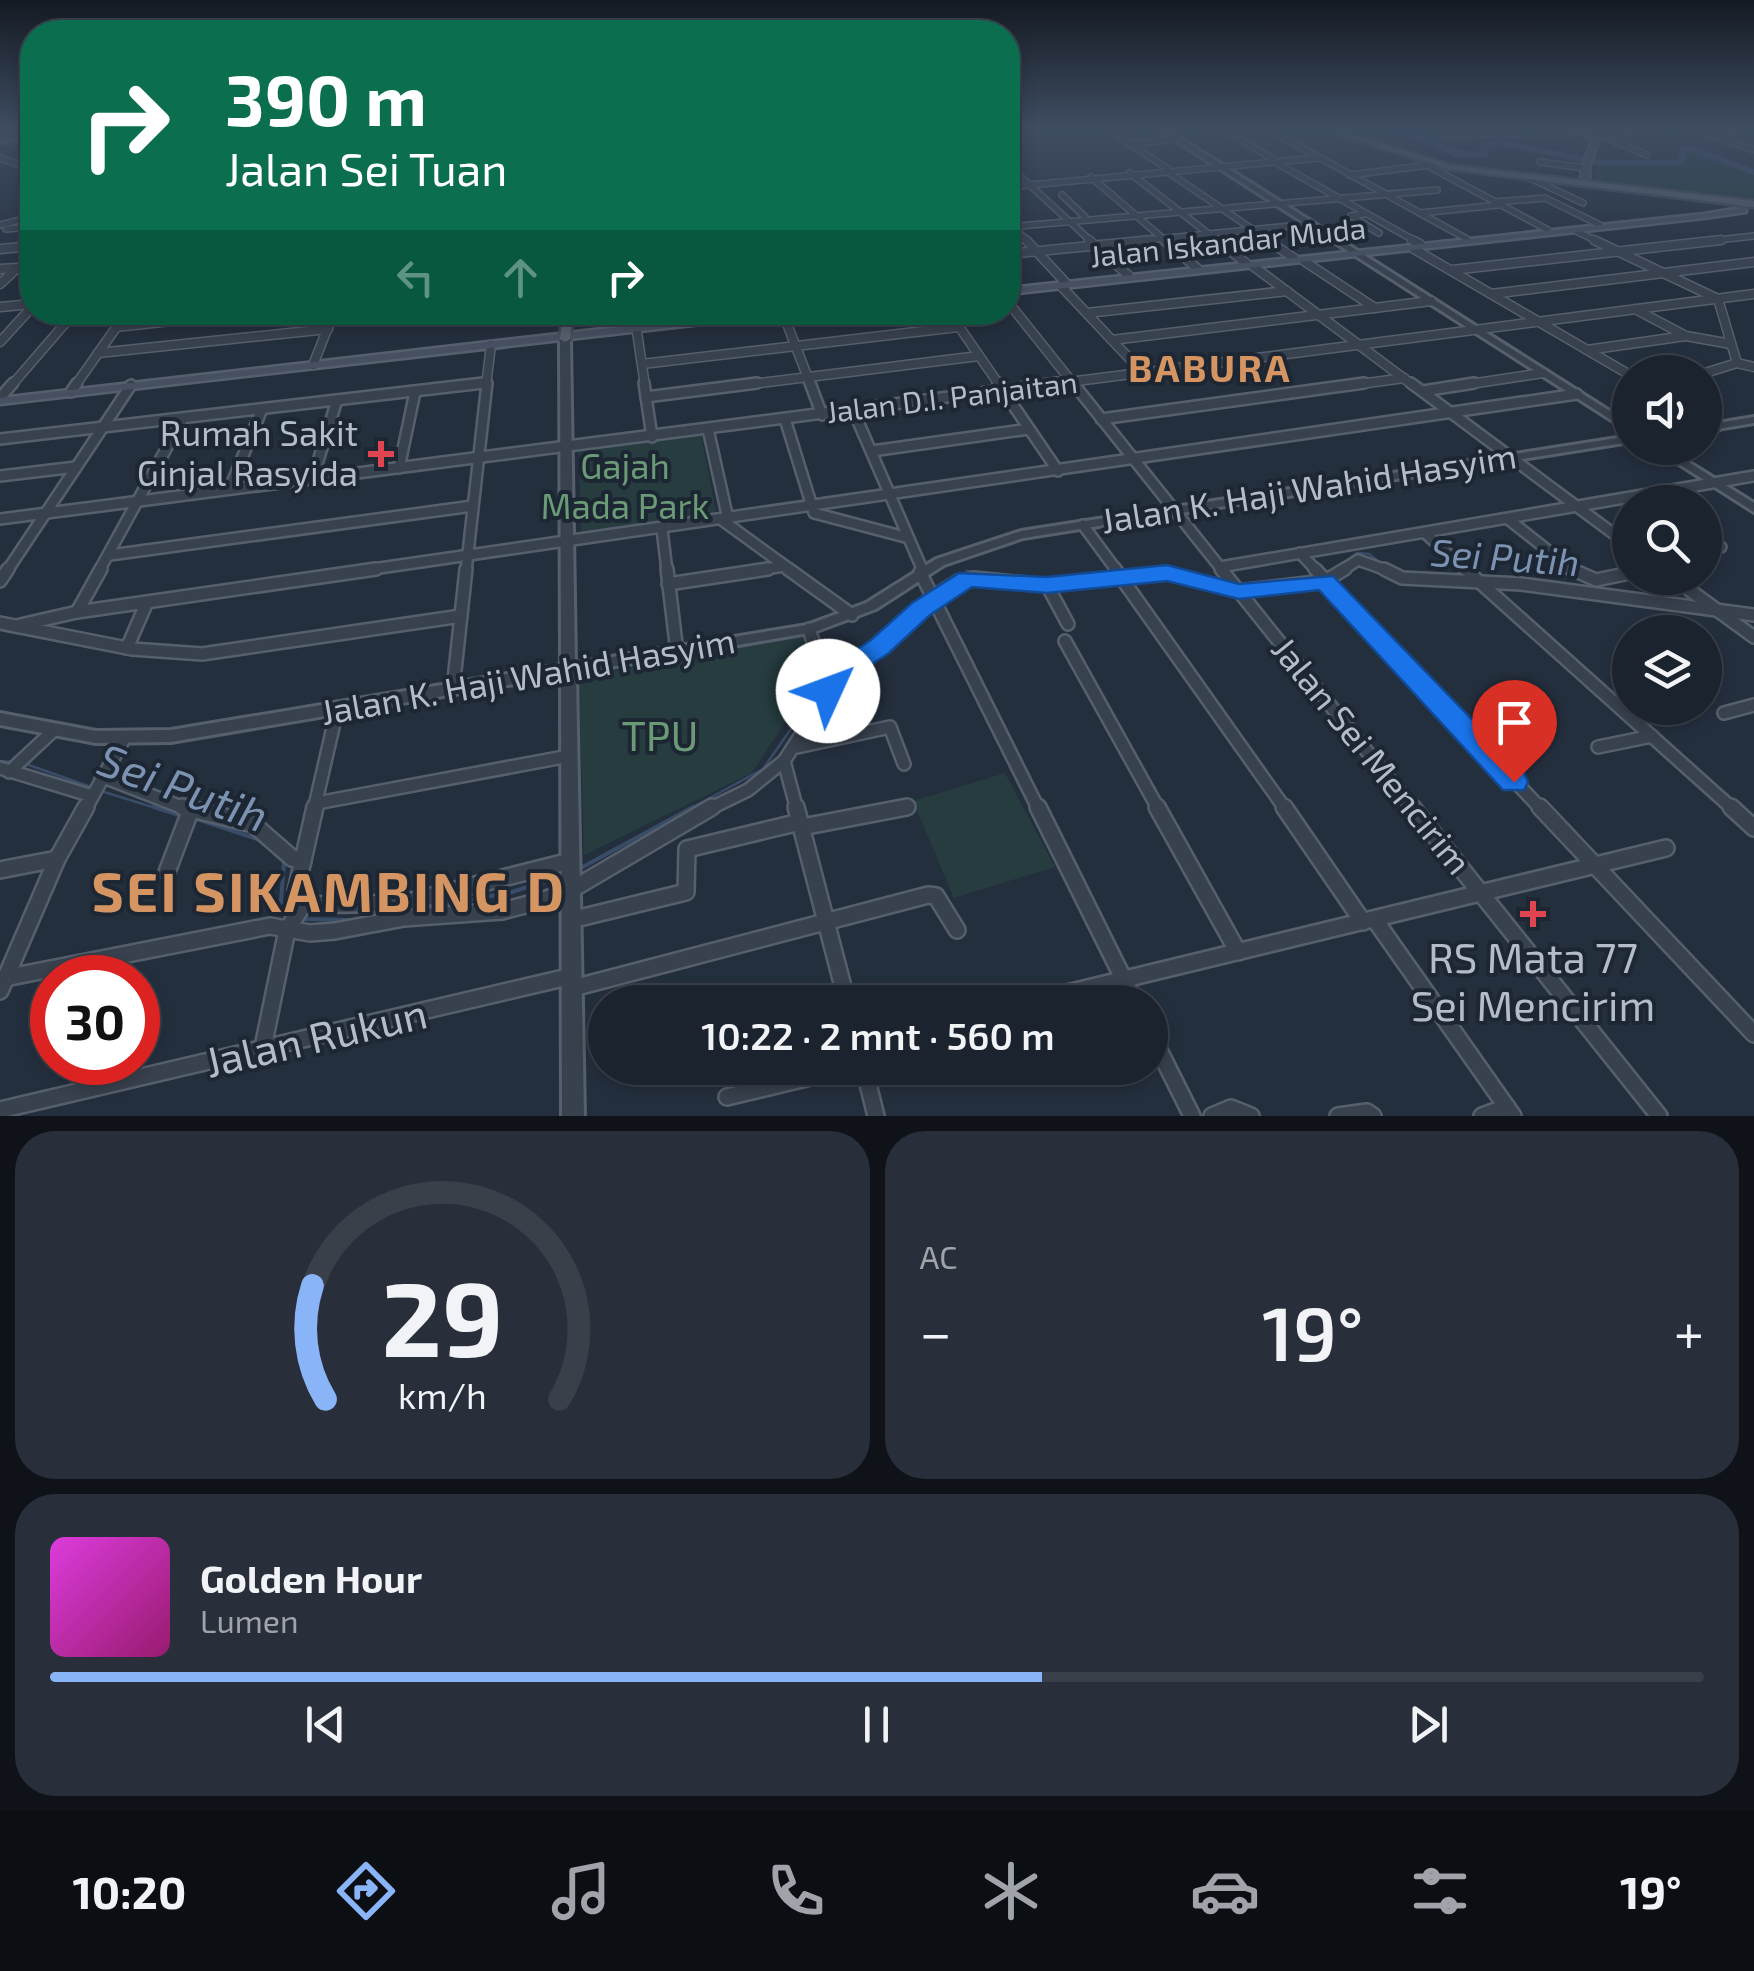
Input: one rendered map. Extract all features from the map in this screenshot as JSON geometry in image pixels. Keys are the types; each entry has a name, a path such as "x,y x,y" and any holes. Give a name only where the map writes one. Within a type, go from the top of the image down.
{"main road":[{"path":"1555,181 1745,205"},
{"path":"1566,181 1745,205"},
{"name":"Jalan Iskandar Muda","path":"1130,278 1576,230 1745,205"},
{"name":"Jalan Iskandar Muda","path":"1470,241 1621,224"},
{"name":"Jalan Iskandar Muda","path":"1020,288 1250,264"},
{"path":"565,338 566,325"},
{"path":"3,398 674,325"},
{"path":"565,338 686,325"}],"street":[{"path":"1025,181 1130,278"},
{"path":"1020,185 1055,181"},
{"path":"1096,181 1198,269"},
{"path":"1140,181 1612,532"},
{"path":"1183,181 1376,308"},
{"path":"1244,181 1612,417"},
{"path":"1309,181 1612,365"},
{"path":"1360,181 1470,241"},
{"path":"1459,181 1548,230"},
{"path":"1536,181 1583,204"},
{"path":"1047,182 1085,217"},
{"path":"1020,223 1437,190"},
{"path":"1419,214 1545,198 1600,225"},
{"path":"1365,214 1351,216 1379,233"},
{"path":"1020,252 1310,224"},
{"path":"1576,230 1718,298 1737,364"},
{"path":"1020,234 1143,373"},
{"path":"1452,270 1754,236"},
{"path":"1492,294 1754,262"},
{"path":"0,284 20,265"},
{"path":"0,270 17,268"},
{"path":"1087,313 1286,291"},
{"name":"Jalan D.I. Panjaitan","path":"0,519 1754,294"},
{"path":"1112,340 1431,302"},
{"path":"1635,309 1686,336 1731,344"},
{"name":"Jalan Sei Mencirim","path":"1020,317 1659,1116"},
{"path":"0,342 20,320"},
{"path":"3,398 64,325"},
{"path":"72,392 118,325"},
{"path":"116,328 133,325"},
{"path":"313,365 330,325"},
{"path":"786,325 822,414"},
{"path":"642,364 958,327 1058,471"},
{"path":"98,353 328,330"},
{"path":"637,332 652,436"},
{"path":"1586,350 1686,336"},
{"path":"565,338 573,1116"},
{"path":"453,690 491,346"},
{"path":"646,397 979,356"},
{"path":"1722,368 1737,364 1754,367"},
{"path":"1423,391 1543,373"},
{"path":"1101,419 1405,378"},
{"path":"0,439 486,384"},
{"path":"0,580 131,385"},
{"path":"399,468 415,392"},
{"path":"16,626 77,612 1577,394"},
{"path":"314,478 337,400"},
{"path":"230,488 262,408"},
{"path":"853,410 922,572 1126,985"},
{"path":"77,612 183,418"},
{"path":"785,419 810,507 828,519 905,536"},
{"path":"1722,425 1754,420"},
{"path":"708,429 725,519 852,615"},
{"path":"872,451 1029,429"},
{"name":"Jalan K. Haji Wahid Hasyim","path":"0,719 53,731 124,739 220,730 677,652 809,629 852,615 922,572 996,542 1612,442"},
{"path":"1686,465 1754,508"},
{"path":"0,476 76,467"},
{"path":"1220,567 1754,476"},
{"path":"110,554 473,506"},
{"path":"1508,519 1579,576 1596,580 1612,577"},
{"path":"1083,525 1510,1112 1482,1116"},
{"path":"662,529 677,652"},
{"path":"1425,533 1754,828"},
{"path":"1300,554 1754,1034"},
{"path":"294,918 322,932 404,918 502,910 748,790 797,747 826,683 890,638 932,593 973,578 1047,585 1119,572 1167,573 1236,588 1321,577 1358,560 1368,560 1402,578 1521,584 1754,615"},
{"path":"668,584 785,566"},
{"path":"1047,585 1068,624"},
{"path":"1696,595 1754,637"},
{"path":"127,648 148,602"},
{"path":"0,623 127,648 202,654 461,616"},
{"path":"809,629 826,683"},
{"path":"1066,641 1238,952"},
{"path":"1724,713 1754,706"},
{"path":"262,1052 337,710"},
{"path":"797,747 890,727 904,764"},
{"path":"12,766 53,731"},
{"path":"1598,747 1652,736"},
{"path":"2,982 57,859 94,786 124,739"},
{"path":"317,803 570,756"},
{"path":"784,762 842,985"},
{"path":"12,766 189,814 254,824 292,858 303,861"},
{"path":"571,920 686,892 686,850 908,806"},
{"path":"167,872 189,814"},
{"path":"1099,985 1666,848"},
{"path":"0,870 57,859"},
{"path":"2,982 294,918 486,885 571,876"},
{"name":"Jalan Rukun","path":"0,1110 824,924 928,894 936,896 957,930"},
{"path":"1168,1068 1192,1116"},
{"path":"728,1097 778,1085"},
{"path":"868,1085 876,1116"},
{"path":"1212,1116 1231,1108 1251,1116"},
{"path":"1338,1116 1366,1112 1373,1116"}],"green space":[{"path":"1600,181 1754,181 1754,202"},
{"name":"Gajah Mada Park","path":"701,434 717,517 581,536 579,449"},
{"name":"TPU","path":"808,635 818,672 752,773 584,855 579,684 592,675"},
{"path":"1005,773 1055,867 954,898 913,801"}],"waterway":[{"name":"Sei Putih","path":"1345,563 1357,553 1369,554 1383,565"},
{"name":"Sei Putih","path":"1122,570 1159,568"},
{"name":"Sei Putih","path":"966,571 991,574"},
{"name":"Sei Putih","path":"1083,576 1109,571"},
{"name":"Sei Putih","path":"932,589 956,574"},
{"name":"Sei Putih","path":"1479,575 1520,579"},
{"name":"Sei Putih","path":"1249,584 1316,576"},
{"name":"Sei Putih","path":"829,676 925,594"},
{"name":"Sei Putih","path":"688,810 763,769 821,686"},
{"name":"Sei Putih","path":"0,761 13,762"},
{"name":"Sei Putih","path":"26,764 94,788"},
{"name":"Sei Putih","path":"101,791 162,810"},
{"name":"Sei Putih","path":"154,807 179,815"},
{"name":"Sei Putih","path":"579,869 693,807"},
{"name":"Sei Putih","path":"197,819 260,840"},
{"name":"Sei Putih","path":"284,862 281,901 289,916"},
{"name":"Sei Putih","path":"410,911 512,892 562,876"},
{"name":"Sei Putih","path":"301,919 352,920"}],"place":[{"name":"Rumah Sakit Ginjal Rasyida","path":"381,454"},
{"name":"RS Mata 77 Sei Mencirim","path":"1533,914"}],"district":[{"name":"BABURA","path":"1210,369"},
{"name":"SEI SIKAMBING D","path":"329,893"}],"route":[{"path":"828,691 836,678 900,630 921,609 956,583 968,579 1047,585 1153,572 1239,592 1325,581 1514,782"}]}
